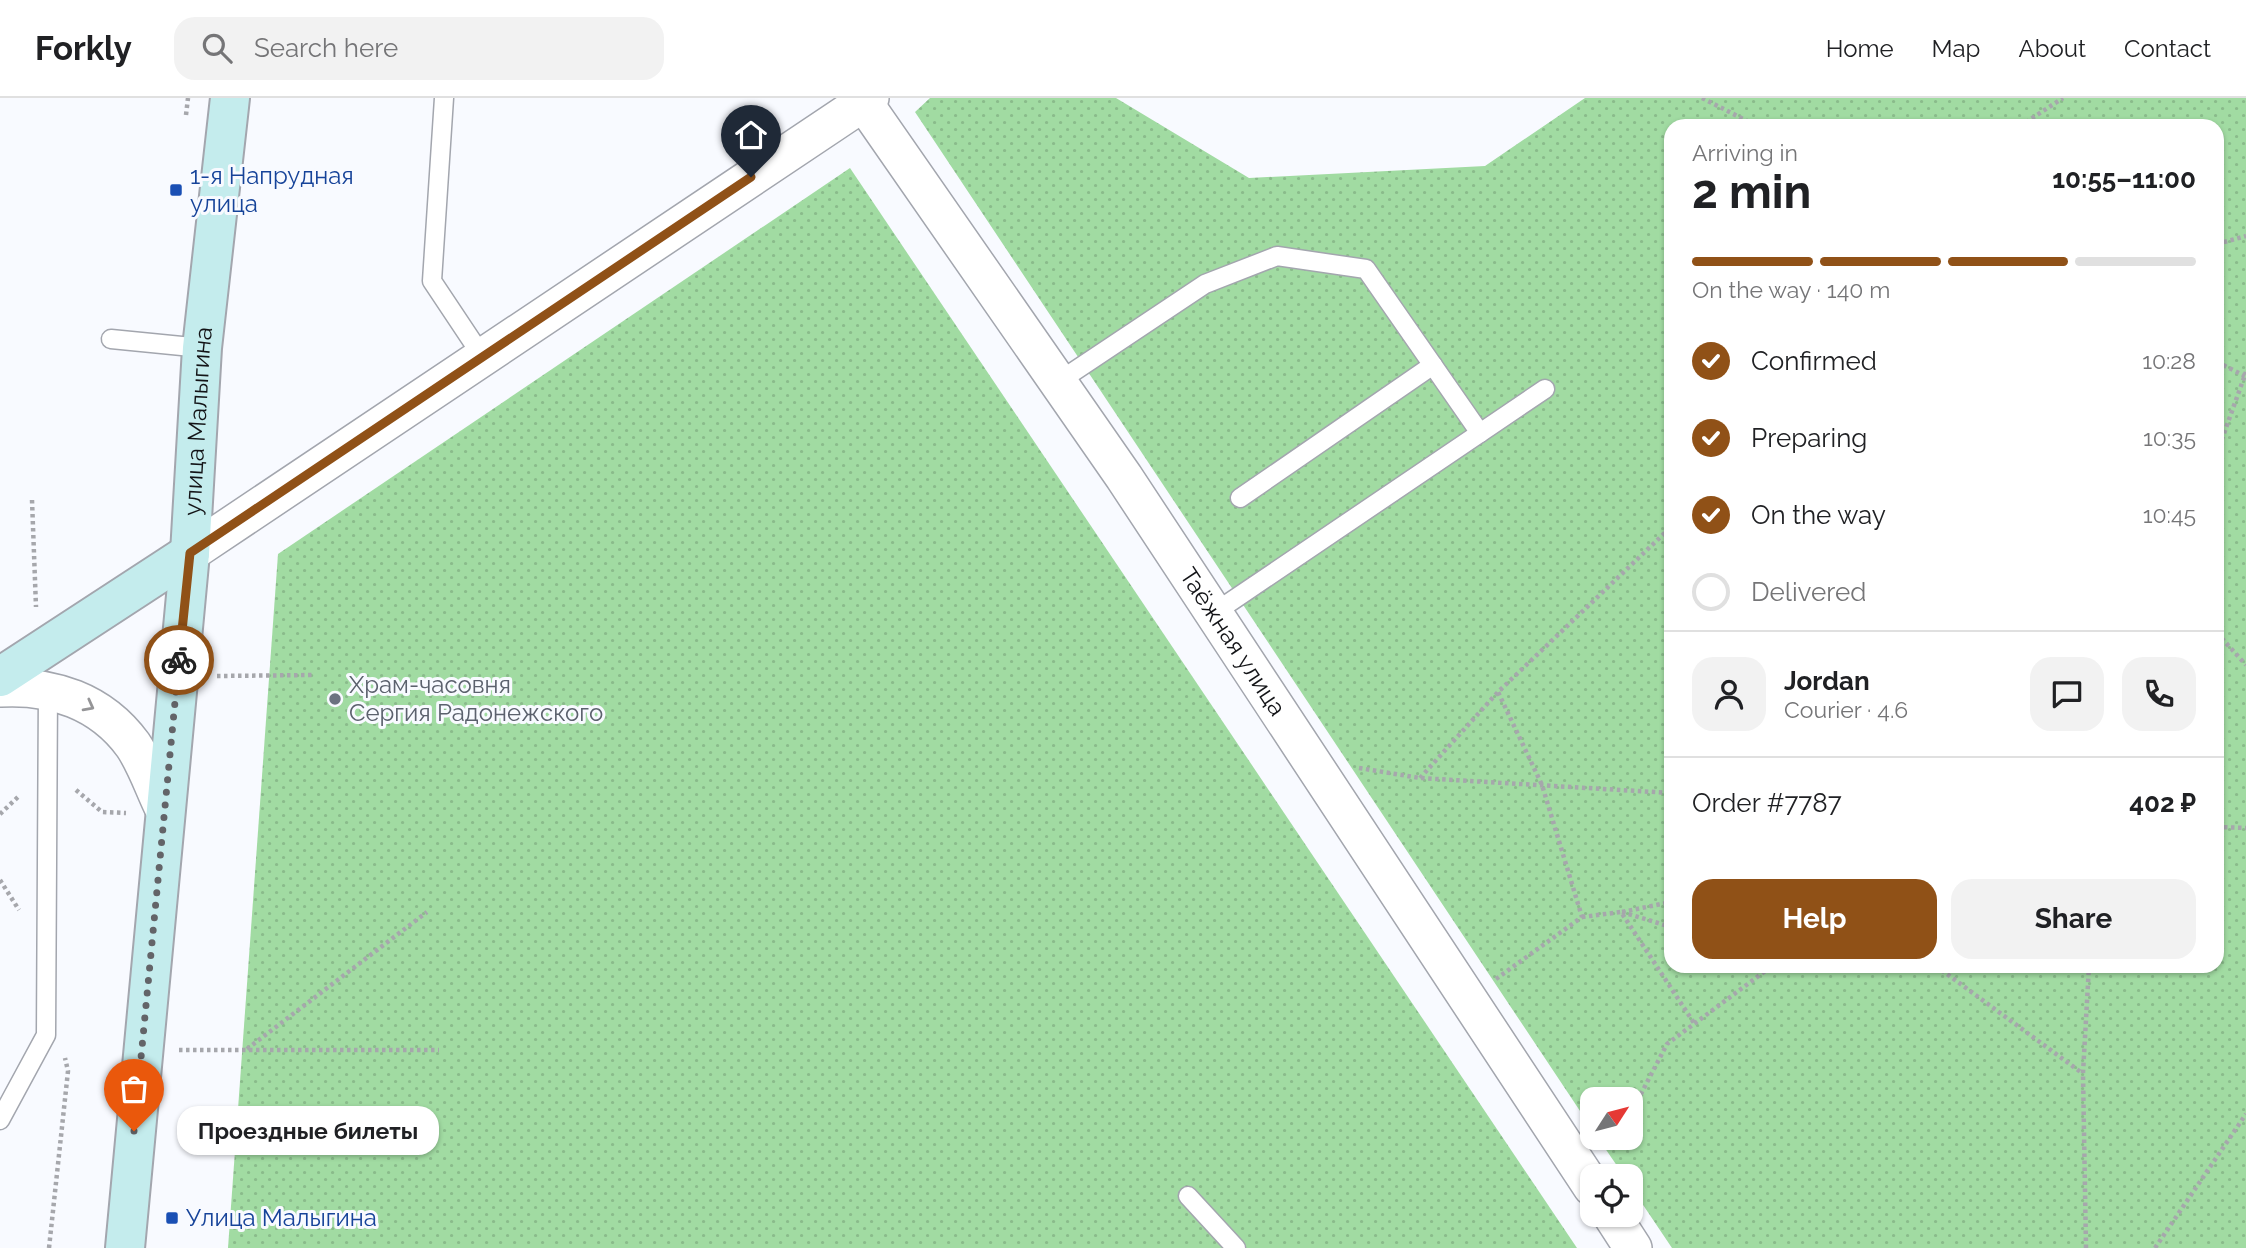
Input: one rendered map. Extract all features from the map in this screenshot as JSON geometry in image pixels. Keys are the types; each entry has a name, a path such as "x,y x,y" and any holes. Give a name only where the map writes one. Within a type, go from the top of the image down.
{"street":[{"name":"улица Малыгина","path":"124,1248 190,553 202,348 230,98"},
{"path":"0,677 867,100"},
{"name":"Таёжная улица","path":"867,100 1214,613 1580,1169"},
{"path":"0,688 48,689 75,698 100,711 133,746 164,809"},
{"path":"1619,1227 1633,1248"}],"lane":[{"path":"444,98 432,281 482,356"},
{"path":"1058,382 1205,284 1278,256 1366,269 1480,433"},
{"path":"111,339 202,348"},
{"path":"1240,498 1433,365"},
{"path":"1214,613 1545,389"},
{"path":"0,1120 46,1035 48,689"},
{"path":"1188,1196 1236,1248"}],"path":[{"path":"1702,98 1743,119"},
{"path":"2031,119 2063,98"},
{"path":"2224,242 2246,236"},
{"path":"2224,365 2245,375 2224,434"},
{"path":"1420,778 1498,692 1664,534"},
{"path":"2224,641 2246,665"},
{"path":"209,676 313,675"},
{"path":"1498,692 1542,785 1582,917"},
{"path":"1356,767 1420,778 1664,793"},
{"path":"2224,827 2246,828"},
{"path":"1492,982 1582,917 1664,903"},
{"path":"246,1050 426,912"},
{"path":"1621,912 1664,925"},
{"path":"1621,912 1693,1023"},
{"path":"1643,1090 1667,1044 1762,973"},
{"path":"1946,973 2083,1073"},
{"path":"2086,1248 2083,1073 2089,973"},
{"path":"178,1050 439,1049"},
{"path":"49,1248 68,1071"},
{"path":"2155,1248 2246,1114"}],"green space":[{"path":"930,98 1116,98 1249,178 1485,166 1585,98 2246,98 2246,1248 1672,1248 1643,1205 1643,1164 1616,1164 1606,1150 1643,1150 1643,1087 1580,1087 1580,1111 915,112"},
{"path":"850,168 1577,1248 228,1248 278,554"}],"way so far":[{"path":"134,1131 179,660"}],"place":[{"name":"1-я Напрудная улица","path":"176,190"},
{"name":"Храм-часовня Сергия Радонежского","path":"335,699"},
{"name":"Проездные билеты","path":"134,1131"},
{"name":"Улица Малыгина","path":"172,1218"}],"route":[{"path":"179,660 190,553 751,177"}]}
